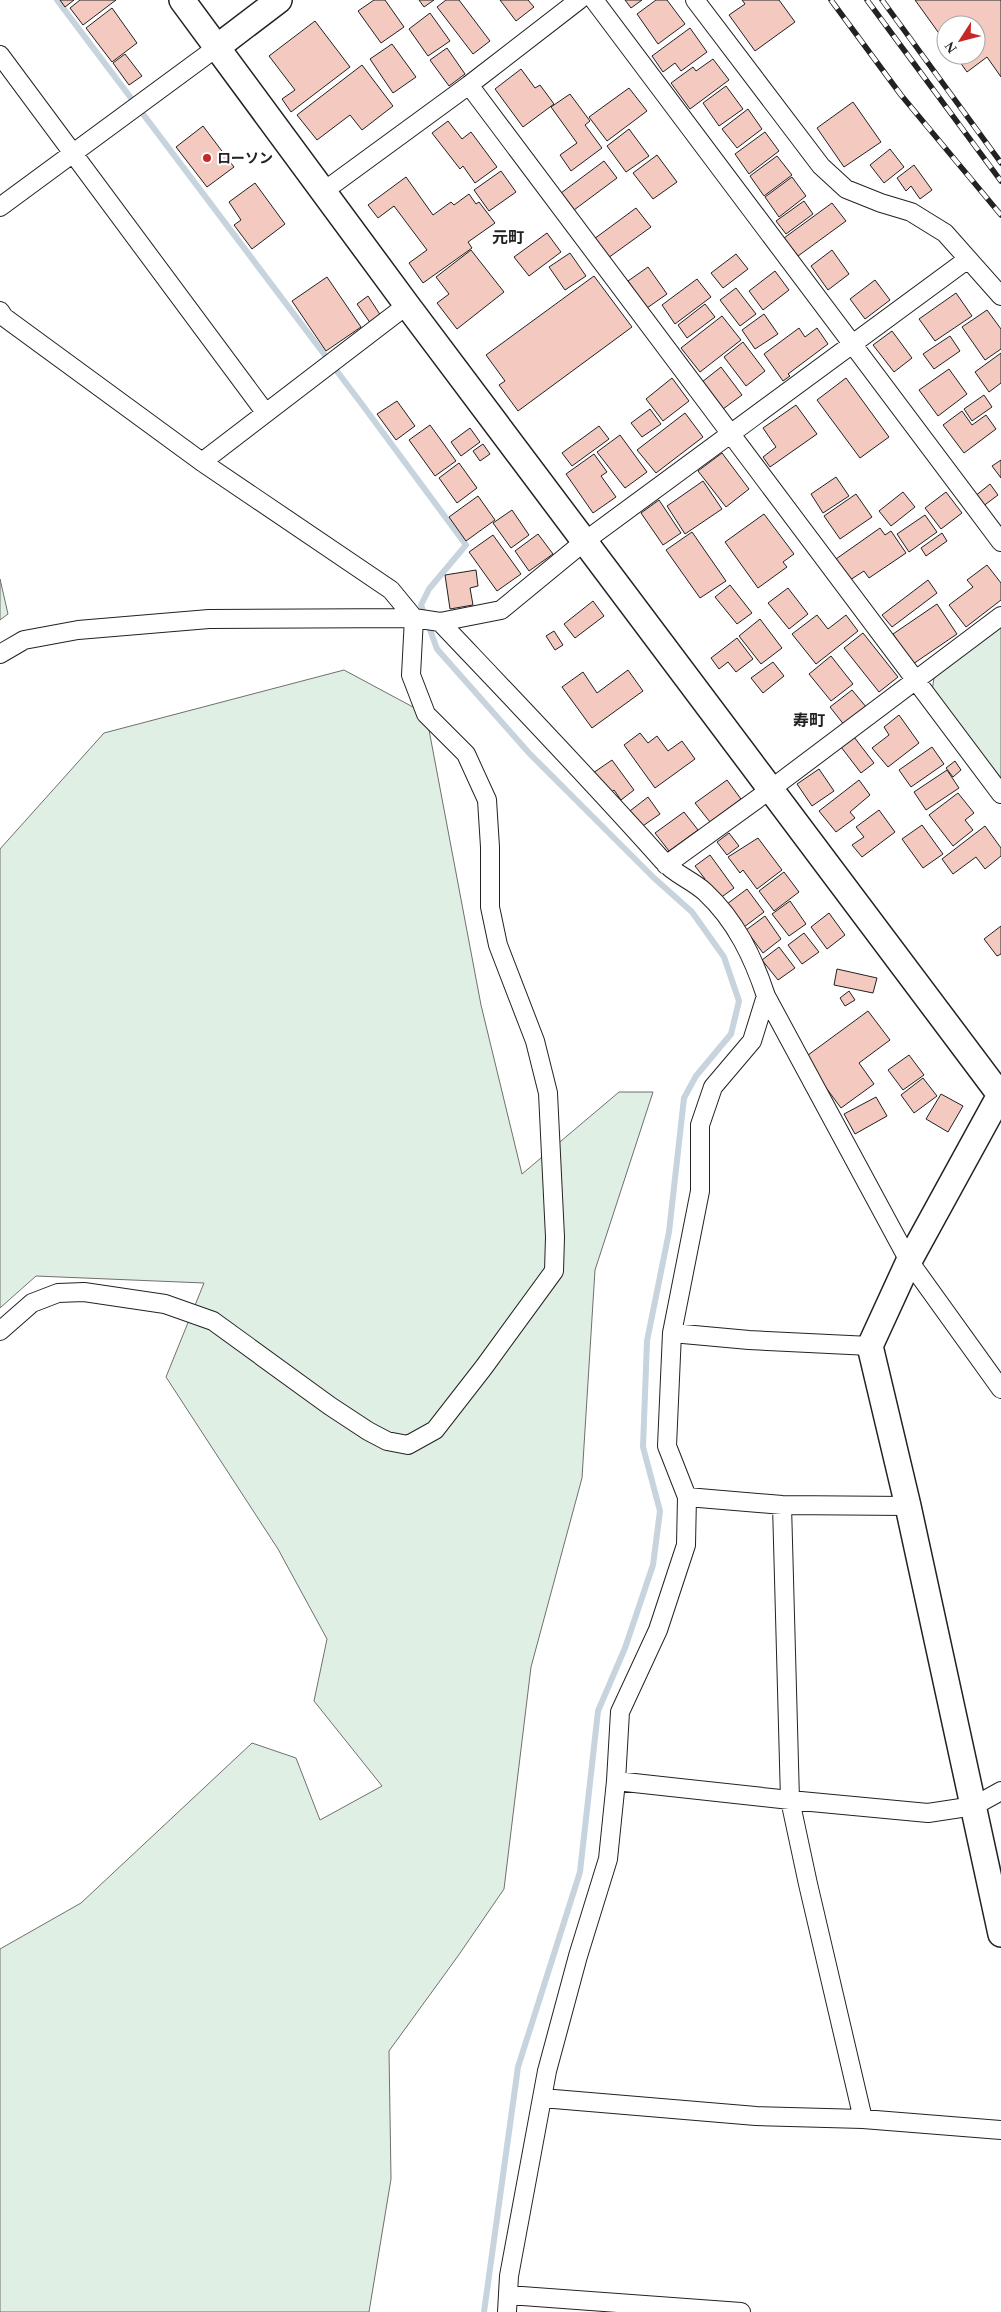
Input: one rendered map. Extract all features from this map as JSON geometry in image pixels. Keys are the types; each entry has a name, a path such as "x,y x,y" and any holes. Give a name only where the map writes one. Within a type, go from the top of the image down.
{"street":[{"path":"182,0 407,305 1001,1096 909,1260 870,1346 908,1506 1001,1934"},
{"path":"0,207 279,0"},
{"path":"324,191 469,85 579,0"},
{"path":"594,0 1001,542"},
{"path":"695,0 821,166 846,189 881,203 911,212 945,233 1001,296"},
{"path":"0,55 265,412"},
{"path":"469,85 1001,794"},
{"path":"0,654 24,640 78,630 209,619 414,618 440,622 501,610 585,541 968,259"},
{"path":"202,462 407,305"},
{"path":"0,311 4,317 202,462 391,590 414,618 411,675 426,714 466,754 486,800 490,846 490,907 496,935 535,1041 548,1093 556,1237 554,1271 435,1430 408,1445 387,1441 368,1432 213,1321 164,1304 93,1292 58,1293 32,1302 0,1331"},
{"path":"666,865 771,789 1001,616"},
{"path":"440,622 597,787 666,865 705,892 733,924 753,959 766,996 909,1260 1001,1389"},
{"path":"741,2312 508,2303 509,2276 542,2098 578,1956 608,1859 616,1781 620,1712 658,1630 686,1545 687,1497 667,1446 672,1333 700,1191 700,1125 713,1087 752,1041 766,996"},
{"path":"672,1333 749,1340 870,1346"},
{"path":"687,1497 782,1505 908,1506"},
{"path":"782,1505 790,1800 863,2119"},
{"path":"616,1781 790,1800 928,1812 974,1806 1001,1791"},
{"path":"542,2098 756,2116 863,2119 1001,2130"}],"green space":[{"path":"0,579 8,614 0,620"},
{"path":"1001,626 1001,781 932,691 934,678"},
{"path":"344,670 426,714 481,1005 522,1174 619,1092 653,1092 595,1270 582,1478 531,1667 504,1889 389,2051 391,2179 369,2312 0,2312 0,1949 81,1903 252,1743 296,1758 320,1820 382,1786 314,1701 327,1639 278,1549 166,1377 204,1283 36,1276 0,1308 0,849 104,733"}],"building":[{"path":"60,0 74,0 65,7"},
{"path":"80,0 116,0 83,25 70,8"},
{"path":"374,0 385,0 404,27 381,43 358,11"},
{"path":"419,0 434,0 424,7"},
{"path":"446,0 459,0 490,41 473,54 437,7"},
{"path":"500,0 528,0 534,7 516,21"},
{"path":"625,0 642,0 631,8"},
{"path":"656,0 667,0 685,24 658,44 637,14"},
{"path":"742,0 779,0 795,22 755,51 729,15 745,4"},
{"path":"915,0 1001,0 1001,77 986,58 986,15 936,15 936,29"},
{"path":"112,8 137,43 112,62 86,28"},
{"path":"430,13 450,41 428,56 409,29"},
{"path":"315,21 350,67 291,112 282,99 295,90 269,56"},
{"path":"690,28 707,52 681,71 675,63 663,72 652,56"},
{"path":"392,44 416,77 393,93 370,59"},
{"path":"447,48 465,74 449,86 430,60"},
{"path":"125,54 142,76 129,85 113,63"},
{"path":"713,59 729,80 690,109 671,83 693,67 696,71"},
{"path":"362,65 393,106 362,130 350,115 317,140 297,115"},
{"path":"962,65 976,65 967,72"},
{"path":"521,69 535,88 540,85 554,104 523,127 495,89"},
{"path":"726,86 743,109 719,126 703,103"},
{"path":"629,88 647,111 607,141 589,117"},
{"path":"570,94 590,121 585,125 602,148 571,171 560,155 577,143 551,107"},
{"path":"853,102 881,142 844,167 817,128"},
{"path":"748,109 762,129 737,148 722,129"},
{"path":"448,121 462,139 471,132 497,167 475,183 463,166 460,169 432,133"},
{"path":"203,126 234,167 207,187 176,147"},
{"path":"629,129 649,156 626,172 607,146"},
{"path":"765,132 779,151 749,174 735,154"},
{"path":"890,149 904,167 884,183 870,165"},
{"path":"657,155 677,182 653,199 633,173"},
{"path":"777,156 792,175 764,196 750,176"},
{"path":"604,161 617,178 574,210 561,193"},
{"path":"914,165 932,190 920,199 911,186 906,191 897,178"},
{"path":"501,171 516,192 489,211 474,190"},
{"path":"406,177 433,215 451,202 454,205 469,194 476,204 479,202 495,223 468,242 472,248 423,283 409,263 427,250 394,206 378,218 368,205"},
{"path":"792,177 806,196 779,217 765,197"},
{"path":"255,183 285,224 252,249 234,225 241,220 229,202"},
{"path":"804,201 813,214 786,234 776,221"},
{"path":"832,203 846,221 798,256 784,238"},
{"path":"636,208 651,227 608,258 594,239"},
{"path":"547,233 561,252 529,276 514,257"},
{"path":"471,250 504,292 457,329 437,303 449,294 436,277"},
{"path":"832,250 849,274 828,290 811,266"},
{"path":"570,253 586,276 565,290 549,267"},
{"path":"736,254 748,269 723,288 711,273"},
{"path":"648,267 667,294 647,308 628,281"},
{"path":"775,271 789,290 763,310 749,291"},
{"path":"594,276 632,327 518,411 499,385 505,381 486,355"},
{"path":"327,277 361,327 326,351 292,301"},
{"path":"697,279 711,297 675,324 662,305"},
{"path":"875,280 890,300 865,319 850,299"},
{"path":"736,288 756,314 740,326 720,300"},
{"path":"956,293 972,316 935,341 919,319"},
{"path":"368,296 381,316 371,324 357,304"},
{"path":"705,304 715,317 687,338 678,325"},
{"path":"987,310 1001,329 1001,349 985,360 962,327"},
{"path":"764,314 778,334 755,349 742,330"},
{"path":"722,316 741,340 700,372 681,348"},
{"path":"799,328 805,337 817,328 828,344 788,374 790,376 783,381 764,354"},
{"path":"892,331 912,358 894,372 873,345"},
{"path":"950,336 960,351 934,369 923,354"},
{"path":"743,342 765,371 746,386 724,357"},
{"path":"1001,353 1001,383 989,392 975,372"},
{"path":"721,367 742,395 723,409 702,382"},
{"path":"949,369 967,394 938,416 919,390"},
{"path":"672,378 689,401 663,421 646,399"},
{"path":"846,378 889,437 860,458 817,400"},
{"path":"984,395 992,407 972,421 964,409"},
{"path":"397,401 415,426 396,440 377,414"},
{"path":"796,405 817,434 770,467 763,457 776,447 763,428"},
{"path":"650,409 661,424 642,437 631,423"},
{"path":"962,411 972,425 986,415 996,429 964,453 943,425"},
{"path":"685,413 703,437 656,473 637,450"},
{"path":"430,425 456,461 435,476 409,440"},
{"path":"599,426 609,439 572,466 562,453"},
{"path":"470,428 480,442 461,456 451,442"},
{"path":"620,435 647,472 625,488 597,452"},
{"path":"483,444 490,454 480,461 473,451"},
{"path":"722,453 749,489 726,507 698,471"},
{"path":"594,454 607,472 601,476 616,497 593,513 566,474"},
{"path":"1001,460 1001,478 992,466"},
{"path":"459,463 477,488 457,503 439,478"},
{"path":"836,477 849,496 823,513 811,494"},
{"path":"703,481 722,509 685,534 667,506"},
{"path":"990,484 998,495 982,507 974,497"},
{"path":"903,492 915,507 891,526 879,511"},
{"path":"946,492 962,513 941,529 925,508"},
{"path":"856,494 872,517 840,539 824,516"},
{"path":"478,496 495,520 466,541 449,517"},
{"path":"659,500 681,533 663,545 641,513"},
{"path":"512,510 529,535 511,548 493,523"},
{"path":"764,514 794,554 783,562 787,567 758,588 725,542"},
{"path":"925,515 937,532 909,552 897,534"},
{"path":"880,528 885,535 891,531 906,553 869,578 864,571 850,580 836,559"},
{"path":"692,532 726,581 700,598 666,550"},
{"path":"942,533 947,541 926,556 921,548"},
{"path":"538,534 553,554 529,571 515,551"},
{"path":"493,535 521,574 497,591 469,552"},
{"path":"987,565 1001,583 1001,600 966,627 949,605 973,587 967,580"},
{"path":"476,570 478,586 470,588 473,605 450,609 445,575"},
{"path":"928,580 937,593 892,627 882,615"},
{"path":"730,585 752,613 737,624 715,597"},
{"path":"788,588 808,614 789,629 768,603"},
{"path":"593,601 604,616 575,638 564,624"},
{"path":"937,604 957,634 913,664 893,634"},
{"path":"817,615 828,629 846,615 858,631 816,664 792,634"},
{"path":"760,619 782,648 761,664 739,636"},
{"path":"554,631 563,645 555,650 546,636"},
{"path":"863,633 898,677 879,692 844,648"},
{"path":"737,638 753,659 736,672 728,662 719,669 711,658"},
{"path":"831,656 853,684 831,701 809,674"},
{"path":"773,662 784,676 763,693 751,678"},
{"path":"628,670 643,691 592,728 562,687 583,672 597,693"},
{"path":"852,690 867,708 845,726 830,707"},
{"path":"899,715 919,743 888,767 872,748 889,735 884,727"},
{"path":"640,733 648,743 657,736 668,751 682,741 695,759 655,788 624,745"},
{"path":"854,737 874,763 861,773 841,747"},
{"path":"932,747 944,764 911,787 899,770"},
{"path":"612,760 634,790 621,800 614,790 609,794 593,773"},
{"path":"955,761 961,770 953,777 946,768"},
{"path":"819,769 834,791 812,806 797,784"},
{"path":"947,770 959,788 926,810 914,792"},
{"path":"727,780 741,799 710,822 695,803"},
{"path":"859,780 870,795 850,812 855,818 836,832 819,811"},
{"path":"958,793 974,813 965,820 973,830 953,846 929,815"},
{"path":"648,797 660,814 637,830 626,814"},
{"path":"879,810 895,832 862,857 852,845 864,837 856,827"},
{"path":"684,812 698,830 669,851 655,833"},
{"path":"922,825 943,854 923,868 902,839"},
{"path":"985,826 1001,848 1001,856 985,869 976,857 953,874 942,859"},
{"path":"729,833 739,846 727,855 717,842"},
{"path":"758,838 782,870 757,889 743,870 740,873 728,857"},
{"path":"710,855 734,888 712,904 698,884 705,879 695,866"},
{"path":"784,872 799,892 774,911 759,891"},
{"path":"747,889 764,912 740,930 723,907"},
{"path":"790,901 806,924 789,936 772,914"},
{"path":"829,913 845,935 827,949 811,927"},
{"path":"765,916 781,939 763,953 746,930"},
{"path":"1001,926 1001,954 997,956 984,939"},
{"path":"804,933 819,952 802,964 788,945"},
{"path":"779,947 795,968 778,980 762,960"},
{"path":"837,969 877,978 873,993 834,985"},
{"path":"849,991 855,1000 845,1006 840,998"},
{"path":"868,1011 890,1040 859,1063 874,1084 841,1108 804,1058"},
{"path":"909,1055 924,1075 903,1090 888,1070"},
{"path":"923,1078 937,1096 914,1113 901,1095"},
{"path":"941,1094 963,1106 948,1132 926,1119"},
{"path":"876,1097 887,1116 855,1134 844,1114"}],"waterway":[{"path":"57,0 466,545 429,589 421,605 437,649 529,753 653,877 692,912 724,957 739,1001 731,1034 696,1076 684,1098 669,1232 647,1341 643,1447 660,1511 653,1565 625,1648 598,1711 580,1872 518,2067 484,2312"}],"railway":[{"path":"831,0 901,95 1001,215"},
{"path":"867,0 1001,181"},
{"path":"882,0 1001,163"}],"place":[{"name":"ローソン","path":"207,158"}],"district":[{"name":"元町","path":"508,237"},
{"name":"寿町","path":"809,720"}]}
